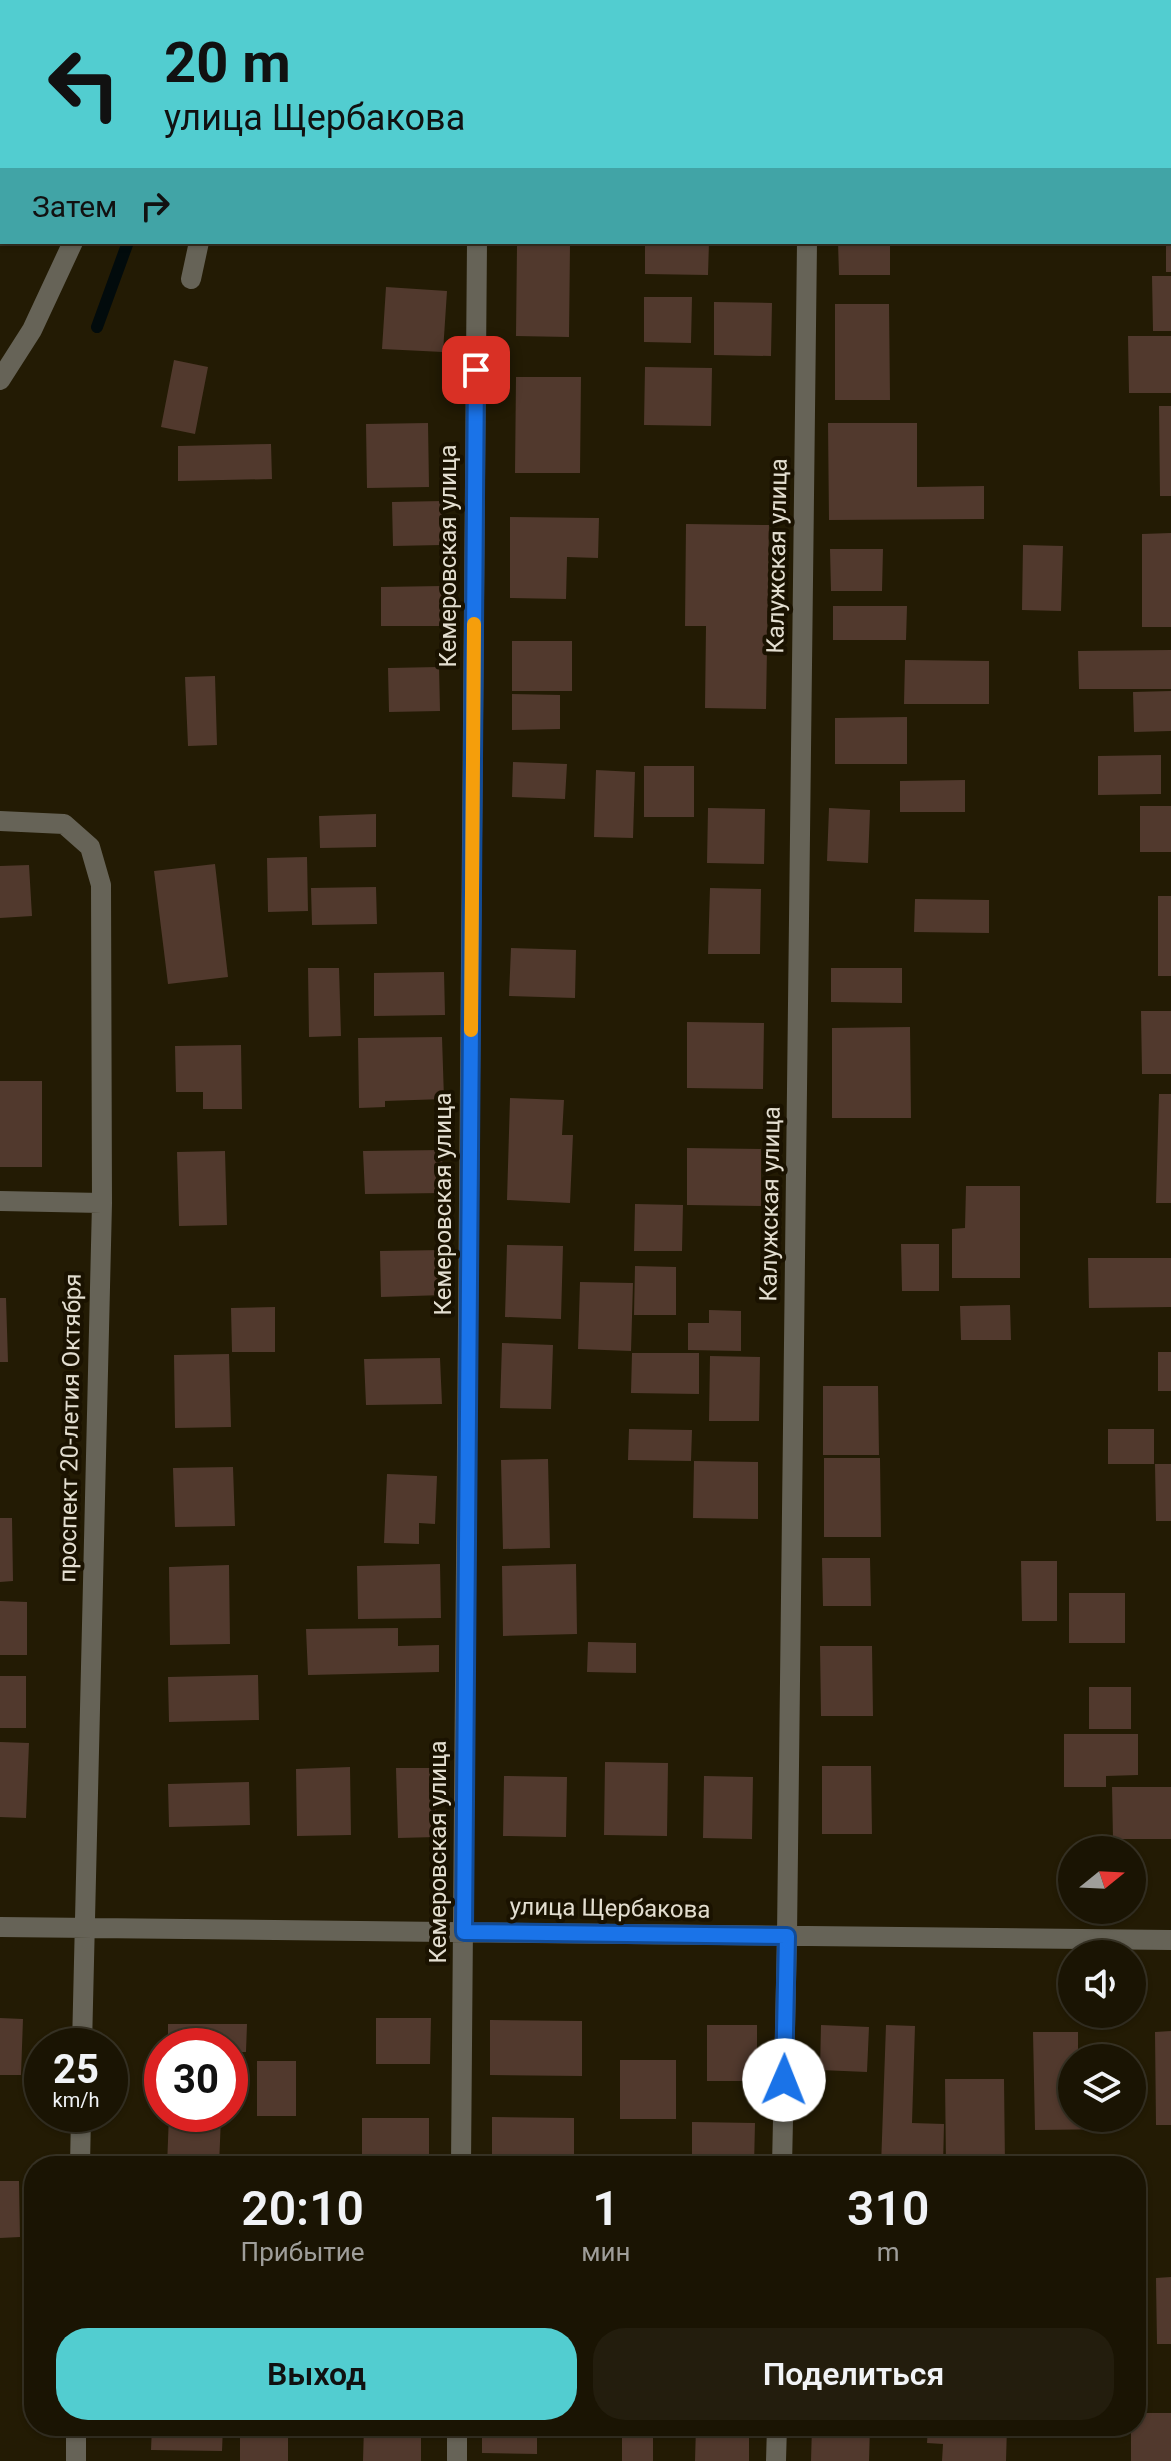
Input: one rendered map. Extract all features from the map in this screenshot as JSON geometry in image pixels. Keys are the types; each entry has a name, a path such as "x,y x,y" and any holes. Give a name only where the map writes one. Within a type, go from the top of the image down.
{"street":[{"path":"0,380 32,330 72,244"},
{"path":"191,279 199,244"},
{"name":"Кемеровская улица","path":"461,2156 477,244"},
{"name":"Калужская улица","path":"782,2156 807,244"},
{"name":"проспект 20-летия Октября","path":"0,821 64,824 90,847 101,885 102,1203 82,2028"},
{"path":"0,1201 102,1203"},
{"name":"улица Щербакова","path":"0,1927 1171,1940"},
{"path":"80,2156 81,2132"},
{"path":"76,2436 76,2461"},
{"path":"457,2436 457,2461"},
{"path":"776,2461 777,2436"}],"building":[{"path":"645,244 709,244 708,275 645,274"},
{"path":"838,244 890,244 890,275 839,275"},
{"path":"1166,244 1171,244 1171,272 1166,272"},
{"path":"517,245 570,245 569,337 516,336"},
{"path":"1152,276 1171,276 1171,331 1153,331"},
{"path":"386,287 447,291 443,352 382,349"},
{"path":"644,297 692,297 691,343 644,342"},
{"path":"714,302 772,303 771,356 714,355"},
{"path":"835,304 889,304 890,400 835,400"},
{"path":"1128,336 1171,336 1171,393 1129,393"},
{"path":"174,360 208,367 195,434 161,427"},
{"path":"645,367 712,368 711,426 644,425"},
{"path":"516,377 581,377 580,473 515,473"},
{"path":"1159,406 1171,406 1171,496 1160,496"},
{"path":"428,423 429,487 367,488 366,424"},
{"path":"828,423 917,423 917,487 984,486 984,519 829,520"},
{"path":"271,444 272,479 178,481 178,446"},
{"path":"442,501 442,545 393,546 392,502"},
{"path":"510,517 599,518 598,558 567,557 566,599 510,598"},
{"path":"686,524 769,525 766,709 705,708 706,626 685,626"},
{"path":"1171,533 1171,627 1142,627 1142,534"},
{"path":"1023,545 1063,546 1061,611 1022,610"},
{"path":"830,549 883,549 882,591 831,591"},
{"path":"442,586 443,626 381,626 381,587"},
{"path":"833,606 907,606 906,640 833,640"},
{"path":"512,641 572,641 572,691 512,691"},
{"path":"1171,650 1171,689 1079,689 1078,651"},
{"path":"905,660 989,661 989,704 904,704"},
{"path":"439,667 440,711 389,712 388,668"},
{"path":"215,676 217,745 188,746 185,677"},
{"path":"1171,691 1171,731 1134,732 1133,692"},
{"path":"512,694 560,695 560,729 512,730"},
{"path":"907,717 907,764 835,764 835,718"},
{"path":"1161,755 1161,794 1098,795 1098,756"},
{"path":"513,762 567,764 565,799 512,797"},
{"path":"644,766 694,766 694,817 644,817"},
{"path":"596,770 635,772 633,838 594,837"},
{"path":"965,780 965,812 900,812 900,781"},
{"path":"1140,806 1171,806 1171,852 1140,852"},
{"path":"708,808 765,809 764,864 707,863"},
{"path":"829,808 870,810 868,863 827,861"},
{"path":"376,814 376,847 320,848 319,816"},
{"path":"307,857 308,911 268,912 267,858"},
{"path":"215,864 228,977 168,984 154,871"},
{"path":"29,865 32,916 0,918 0,866"},
{"path":"376,887 377,924 312,925 311,888"},
{"path":"710,888 761,889 760,954 708,954"},
{"path":"1158,896 1171,896 1171,976 1158,976"},
{"path":"915,899 989,900 989,933 914,932"},
{"path":"511,948 576,950 575,998 509,996"},
{"path":"308,968 339,968 341,1036 309,1037"},
{"path":"831,968 902,968 902,1003 831,1002"},
{"path":"444,972 445,1015 374,1016 374,973"},
{"path":"1141,1011 1171,1011 1171,1074 1142,1074"},
{"path":"687,1022 764,1023 763,1089 687,1088"},
{"path":"910,1027 911,1118 832,1118 832,1028"},
{"path":"442,1037 444,1099 385,1101 385,1107 359,1108 358,1038"},
{"path":"241,1045 242,1109 203,1109 203,1092 176,1092 175,1046"},
{"path":"0,1081 42,1081 42,1167 0,1167"},
{"path":"1159,1094 1171,1094 1171,1203 1156,1203"},
{"path":"510,1098 564,1100 562,1135 573,1135 570,1203 507,1200"},
{"path":"687,1148 761,1149 761,1206 687,1205"},
{"path":"442,1150 443,1193 365,1194 363,1151"},
{"path":"225,1151 227,1225 179,1226 177,1152"},
{"path":"966,1186 1020,1186 1020,1278 952,1278 952,1229 965,1228"},
{"path":"635,1204 683,1205 682,1251 634,1251"},
{"path":"901,1244 939,1244 939,1291 902,1291"},
{"path":"507,1245 563,1246 561,1319 505,1317"},
{"path":"443,1250 444,1295 381,1297 380,1251"},
{"path":"1088,1258 1171,1258 1171,1307 1089,1308"},
{"path":"635,1266 676,1267 676,1315 634,1315"},
{"path":"580,1282 633,1283 631,1351 578,1349"},
{"path":"0,1298 6,1298 8,1362 0,1362"},
{"path":"1010,1305 1011,1340 961,1340 960,1306"},
{"path":"275,1307 275,1352 232,1352 231,1308"},
{"path":"709,1310 741,1311 741,1351 688,1350 688,1323 709,1323"},
{"path":"502,1343 553,1345 551,1409 500,1408"},
{"path":"1158,1352 1171,1352 1171,1391 1158,1391"},
{"path":"632,1353 699,1353 699,1394 631,1393"},
{"path":"229,1354 231,1427 175,1428 174,1355"},
{"path":"710,1356 760,1357 759,1421 709,1421"},
{"path":"440,1358 442,1404 366,1405 364,1359"},
{"path":"823,1386 878,1386 879,1455 823,1455"},
{"path":"629,1429 692,1430 691,1461 628,1460"},
{"path":"1108,1429 1154,1429 1154,1464 1108,1464"},
{"path":"824,1458 880,1458 881,1537 824,1537"},
{"path":"548,1459 550,1548 503,1549 501,1460"},
{"path":"694,1461 758,1462 758,1519 693,1518"},
{"path":"1155,1464 1171,1464 1171,1521 1156,1521"},
{"path":"233,1467 235,1526 175,1527 173,1468"},
{"path":"387,1474 437,1476 435,1524 419,1523 419,1544 384,1543"},
{"path":"0,1518 12,1518 13,1581 0,1582"},
{"path":"822,1558 870,1558 871,1606 823,1606"},
{"path":"1021,1561 1057,1561 1057,1621 1022,1621"},
{"path":"440,1564 441,1618 358,1619 357,1566"},
{"path":"576,1564 577,1634 503,1636 502,1566"},
{"path":"229,1565 230,1644 170,1645 169,1567"},
{"path":"1069,1593 1125,1593 1125,1643 1069,1643"},
{"path":"0,1601 27,1602 27,1655 0,1655"},
{"path":"398,1628 398,1646 439,1645 439,1672 308,1675 306,1629"},
{"path":"588,1642 636,1643 636,1673 587,1672"},
{"path":"820,1646 872,1646 873,1716 821,1716"},
{"path":"258,1675 259,1720 169,1722 168,1677"},
{"path":"0,1676 26,1676 26,1728 0,1728"},
{"path":"1089,1687 1131,1687 1131,1729 1089,1729"},
{"path":"1064,1734 1138,1734 1138,1775 1106,1776 1106,1787 1064,1787"},
{"path":"0,1742 29,1743 26,1818 0,1817"},
{"path":"605,1762 668,1763 667,1836 604,1835"},
{"path":"822,1766 871,1766 872,1834 822,1834"},
{"path":"350,1767 351,1835 297,1836 296,1769"},
{"path":"396,1768 435,1768 437,1837 398,1838"},
{"path":"504,1776 567,1777 566,1837 503,1836"},
{"path":"704,1776 753,1777 752,1839 703,1838"},
{"path":"249,1782 250,1825 169,1827 168,1784"},
{"path":"1112,1787 1171,1787 1171,1839 1113,1836"},
{"path":"0,2018 23,2019 21,2075 0,2075"},
{"path":"376,2018 431,2018 430,2064 376,2064"},
{"path":"490,2020 582,2021 582,2076 490,2075"},
{"path":"168,2024 247,2024 247,2028 168,2028"},
{"path":"707,2025 757,2025 757,2081 707,2081"},
{"path":"821,2025 869,2027 867,2072 820,2070"},
{"path":"886,2025 915,2026 912,2123 944,2124 943,2156 881,2156"},
{"path":"1171,2031 1171,2125 1156,2125 1155,2032"},
{"path":"1033,2032 1078,2032 1078,2044 1058,2044 1058,2130 1035,2130"},
{"path":"620,2060 676,2060 676,2119 620,2119"},
{"path":"257,2061 296,2061 296,2116 257,2116"},
{"path":"945,2079 1004,2079 1005,2156 946,2156"},
{"path":"492,2117 574,2118 574,2156 492,2156"},
{"path":"362,2118 429,2118 429,2156 362,2156"},
{"path":"692,2122 755,2123 754,2156 692,2156"},
{"path":"168,2132 220,2132 219,2156 167,2156"},
{"path":"0,2181 19,2181 20,2237 0,2238"},
{"path":"1171,2277 1171,2344 1157,2344 1156,2278"},
{"path":"1146,2413 1171,2413 1171,2461 1131,2461 1131,2436 1146,2436"},
{"path":"152,2436 223,2436 222,2451 151,2450"},
{"path":"240,2436 288,2436 288,2461 240,2461"},
{"path":"364,2436 421,2436 421,2461 363,2461"},
{"path":"482,2436 537,2436 537,2454 482,2453"},
{"path":"696,2436 749,2436 749,2461 695,2461"},
{"path":"812,2436 870,2436 869,2461 811,2461"},
{"path":"927,2436 1007,2436 1006,2461 942,2461 943,2444 927,2443"},
{"path":"622,2437 653,2437 653,2461 622,2461"}],"waterway":[{"path":"97,327 127,244"}],"slow traffic":[{"path":"471,1030 474,624"}],"route":[{"path":"476,370 464,1932 787,1936 784,2080"}]}
